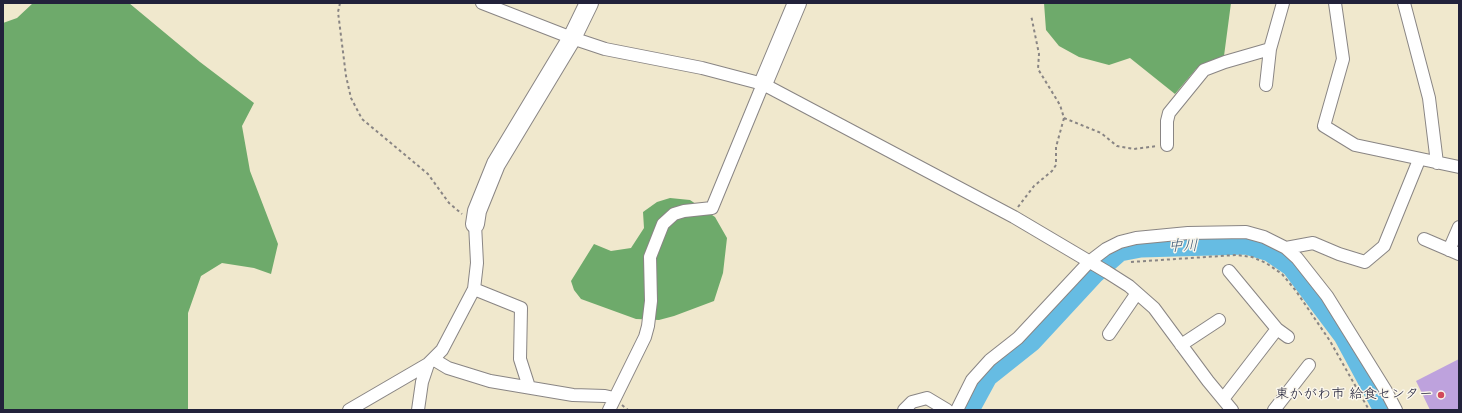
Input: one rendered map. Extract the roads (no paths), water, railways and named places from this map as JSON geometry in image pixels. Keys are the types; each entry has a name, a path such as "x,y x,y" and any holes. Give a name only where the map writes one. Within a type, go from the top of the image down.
{"street":[{"path":"482,3 572,38 605,49 702,68 763,84 1014,217 1107,272 1154,308 1222,399 1232,410"},
{"path":"349,410 430,362 442,350 474,289 477,263 475,224 477,211 496,164 572,38 589,3"},
{"path":"608,410 645,337 651,301 650,257 663,224 674,214 684,211 712,208 797,3"},
{"path":"1266,85 1270,49 1283,3"},
{"path":"1335,3 1343,59 1324,126 1355,145 1419,160 1459,167"},
{"path":"1404,3 1429,98 1437,163"},
{"path":"1168,145 1167,120 1169,113 1204,70 1225,62 1270,49"},
{"path":"1286,248 1313,243 1339,254 1365,262 1384,246 1419,160"},
{"path":"1424,239 1454,252 1459,227"},
{"path":"957,410 966,391 990,360 1018,338 1106,249 1120,242 1136,238 1188,233 1246,232 1264,237 1286,248 1297,258 1327,296 1386,391 1396,410"},
{"path":"1229,271 1277,328 1288,337"},
{"path":"474,289 521,308 520,359 529,387"},
{"path":"1109,334 1136,293"},
{"path":"1181,345 1219,320"},
{"path":"1222,399 1277,328"},
{"path":"430,362 490,381 573,395 605,396 614,398"},
{"path":"418,410 422,382 430,362"},
{"path":"1274,410 1309,365"},
{"path":"904,410 912,402 927,398 948,410 962,384 977,375"}],"waterway":[{"name":"中川","path":"970,410 988,377 1032,342 1094,275 1120,252 1141,248 1246,245 1269,252 1291,267 1343,336 1383,410"}],"place":[{"name":"東かがわ市 給食センター","path":"1441,395"}]}
